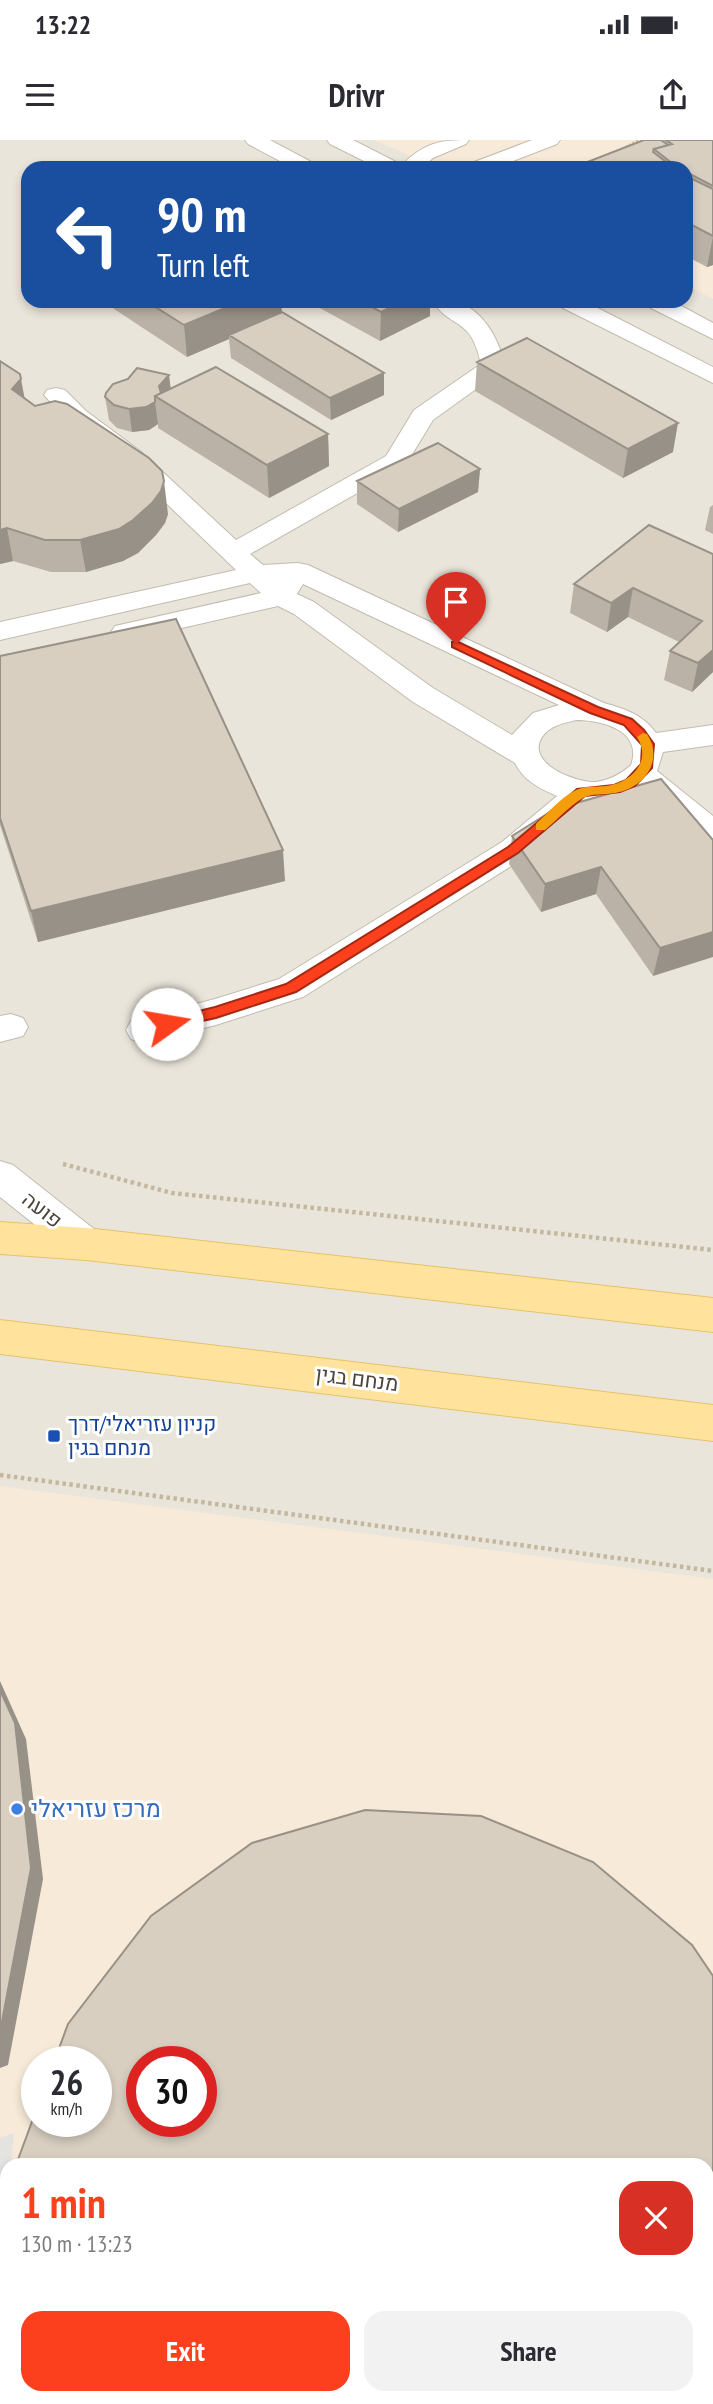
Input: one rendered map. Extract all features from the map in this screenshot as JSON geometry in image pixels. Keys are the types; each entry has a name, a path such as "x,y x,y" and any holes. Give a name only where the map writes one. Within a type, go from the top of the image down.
{"main road":[{"path":"0,1238 86,1244 713,1315"},
{"name":"מנחם בגין","path":"0,1337 713,1423"}],"street":[{"path":"255,140 295,161"},
{"path":"337,140 380,161"},
{"path":"418,161 426,154 459,140"},
{"path":"494,161 550,140"},
{"path":"534,161 560,140"},
{"path":"232,553 396,461 423,415 493,366 489,342 478,325 453,308"},
{"path":"581,308 713,376"},
{"path":"668,308 713,332"},
{"path":"56,395 77,416 131,456 281,597 304,608 423,695 525,756"},
{"path":"94,639 281,597 298,571"},
{"path":"0,631 254,574 298,571 594,710 628,722 648,744 648,765 641,775 616,789 582,792 544,780 531,768 525,756 524,742 530,730 540,720 574,709 594,710"},
{"path":"648,744 713,735"},
{"path":"641,775 697,818 713,836"},
{"path":"143,1030 216,1012 291,988 513,850 582,792"},
{"name":"פועה","path":"0,1175 86,1244"}],"path":[{"path":"618,151 639,140"},
{"path":"58,1162 172,1193 713,1250"},
{"path":"0,1475 713,1571"}],"shaded area":[{"path":"0,140 713,140 713,2158 0,2158"},
{"path":"374,140 713,140 713,299 693,289 693,161 423,161"},
{"path":"0,1486 713,1579 713,2158 0,2158"},
{"path":"14,2133 12,2158 0,2158 0,2138"}],"building":[{"path":"644,140 661,140 668,145 654,149 653,152 665,161 590,161"},
{"path":"666,140 713,140 713,186 693,176 693,161 669,161 654,149 672,144"},
{"path":"693,179 713,189 713,236 693,226"},
{"path":"157,308 225,308 184,325"},
{"path":"373,308 389,308 381,312"},
{"path":"282,312 384,373 330,398 229,335"},
{"path":"527,338 678,423 628,449 477,362"},
{"path":"0,361 20,374 21,379 12,389 35,406 55,401 67,404 149,458 162,471 164,481 161,491 152,503 119,529 80,540 45,540 7,528 0,530"},
{"path":"216,367 328,434 267,465 155,396"},
{"path":"137,368 169,375 159,386 161,393 155,396 155,402 146,407 129,409 114,405 105,397 106,393 113,384 128,379"},
{"path":"438,443 480,469 399,509 357,481"},
{"path":"649,525 713,554 713,650 698,663 670,651 702,621 633,588 611,603 574,584"},
{"path":"176,619 283,850 31,911 0,818 0,656"},
{"path":"661,779 713,840 713,932 660,948 601,867 545,884 512,836 555,809"},
{"path":"0,1690 15,1723 31,1868 0,2032"},
{"path":"365,1810 481,1816 593,1862 692,1945 713,1976 713,2158 19,2158 26,2137 112,2137 112,2046 60,2046 68,2024 151,1916 252,1843"}],"slow traffic":[{"path":"540,827 582,792 616,789 641,775 648,765 649,755 648,744 643,737"}],"place":[{"name":"קניון עזריאלי/דרך מנחם בגין","path":"54,1436"},
{"name":"מרכז עזריאלי","path":"17,1809"}],"route":[{"path":"167,1024 216,1012 291,988 513,850 582,792 616,789 641,775 648,765 648,744 628,722 594,710 456,644"}]}
